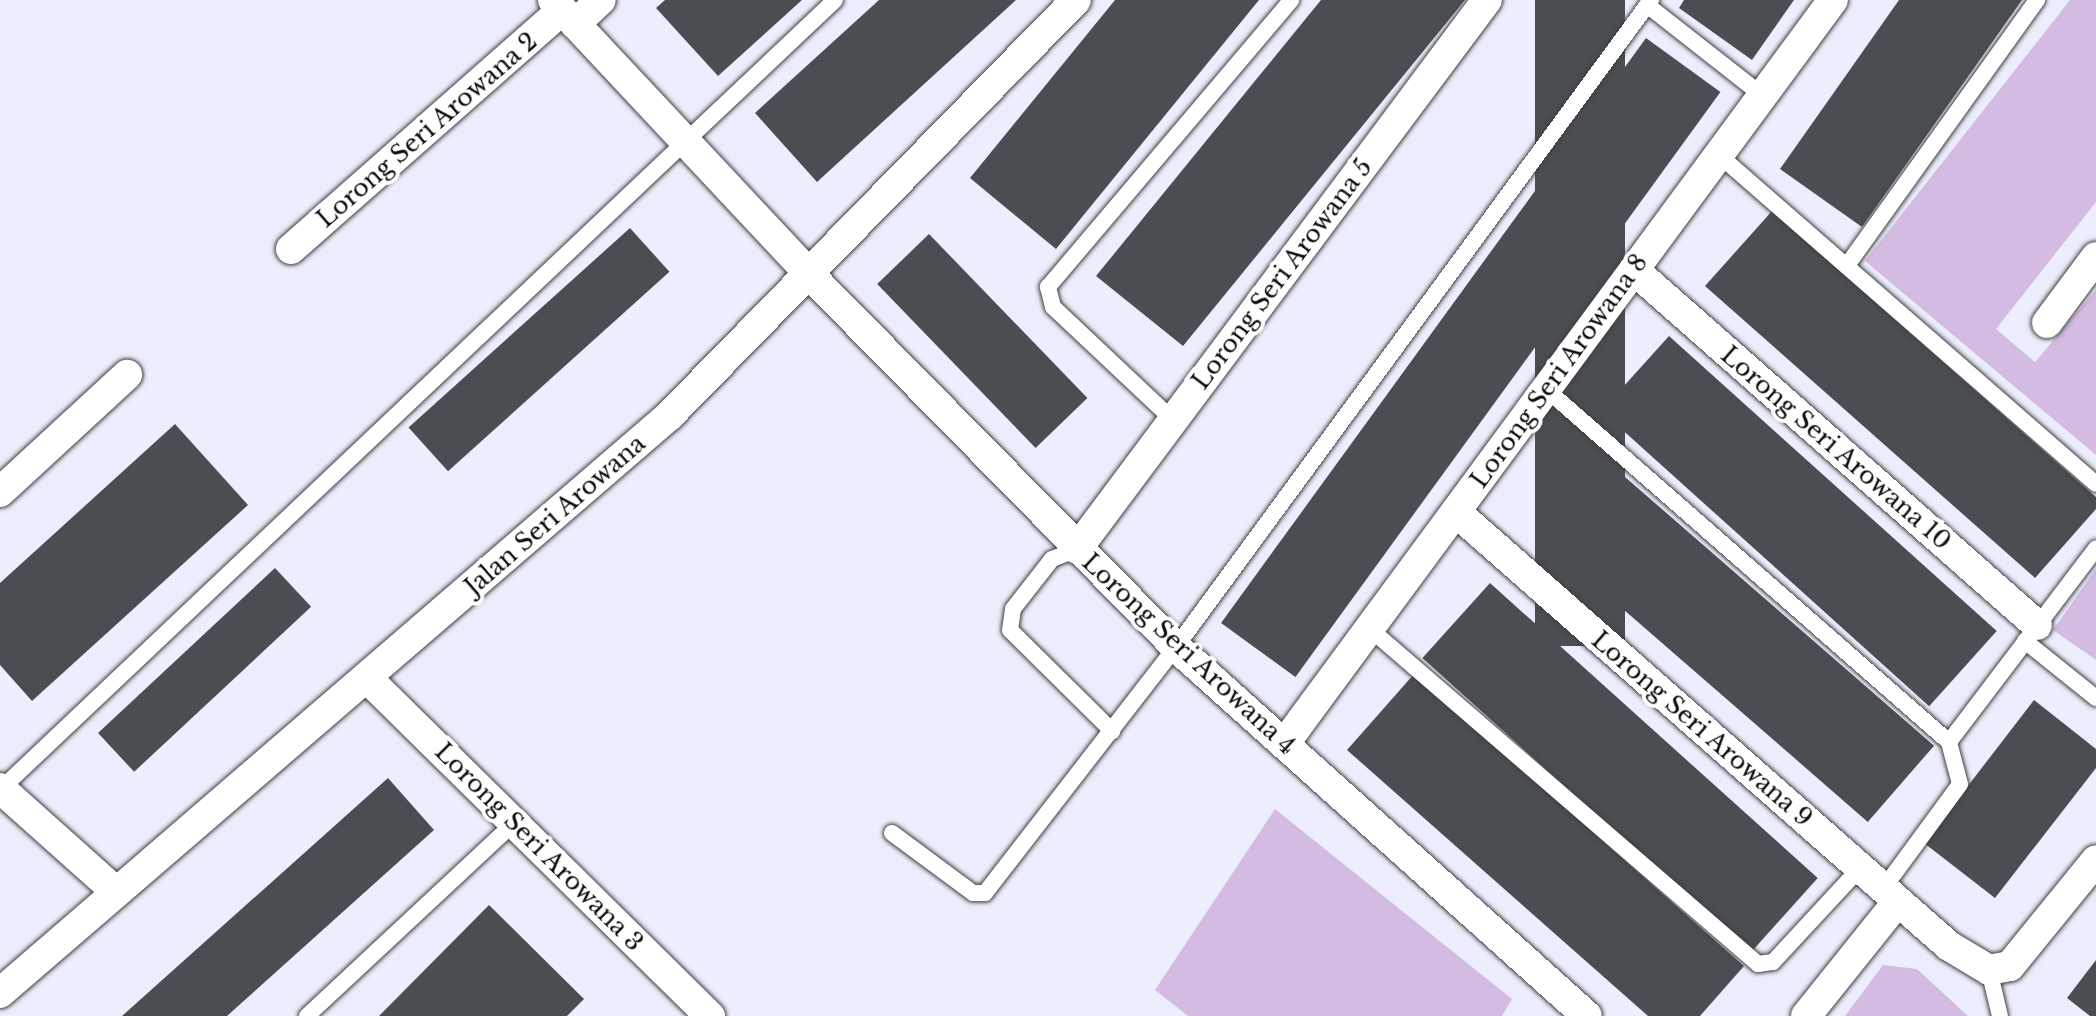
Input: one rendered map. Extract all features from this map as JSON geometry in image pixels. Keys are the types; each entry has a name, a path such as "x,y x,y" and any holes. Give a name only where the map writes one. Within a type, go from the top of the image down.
{"street":[{"name":"Lorong Seri Arowana 2","path":"291,249 563,11 601,0"},
{"name":"Jalan Seri Arowana","path":"0,993 669,416 1076,0"},
{"name":"Lorong Seri Arowana 5","path":"1077,549 1487,0"},
{"name":"Lorong Seri Arowana 8","path":"1285,743 1833,0"},
{"name":"Lorong Seri Arowana 4","path":"563,11 809,274 1077,549 1176,647 1285,743 1571,1011"},
{"path":"2047,323 2096,257"},
{"name":"Lorong Seri Arowana 10","path":"1634,270 2031,633"},
{"path":"0,492 127,375"},
{"name":"Lorong Seri Arowana 9","path":"1456,512 1949,946 1989,970"},
{"name":"Lorong Seri Arowana 3","path":"367,678 710,1016"},
{"path":"1,789 115,891"},
{"path":"1989,970 2010,966 2096,860"},
{"path":"1806,1016 1890,895"}],"lane":[{"path":"1,789 835,0"},
{"path":"1173,420 1053,307 1048,287 1291,0"},
{"path":"1848,264 2037,0"},
{"path":"892,833 973,893 985,893 1176,647 1649,2 1763,96"},
{"path":"1719,155 1848,264 2096,484"},
{"path":"1546,389 1949,742 1960,784 1890,895"},
{"path":"1949,742 2096,548"},
{"path":"1077,549 1052,559 1013,609 1010,630 1112,731"},
{"path":"1369,628 1758,964 1773,962 1860,868"},
{"path":"2031,633 2096,698"},
{"path":"307,1016 514,823"},
{"path":"1989,970 2000,1016"}],"shaded area":[{"path":"2070,0 2096,0 2096,202 1996,329 2035,362 2096,290 2096,455 1865,261"},
{"path":"2096,569 2096,660 2053,630"},
{"path":"1275,809 1512,999 1502,1016 1188,1016 1155,990"},
{"path":"1883,965 1917,969 1968,1016 1845,1016"}],"building":[{"path":"665,0 802,0 718,76 656,8"},
{"path":"879,0 1016,0 817,182 755,113"},
{"path":"1115,0 1259,0 1056,249 970,178"},
{"path":"1321,0 1465,0 1183,346 1096,276"},
{"path":"1535,0 1625,0 1625,646 1535,646"},
{"path":"1684,0 1794,0 1752,60 1679,8"},
{"path":"1899,0 2022,0 1862,227 1780,169"},
{"path":"1646,38 1720,92 1295,677 1221,623"},
{"path":"1772,211 2096,497 2096,509 2035,578 1705,286"},
{"path":"630,228 669,272 448,471 409,427"},
{"path":"929,234 1087,398 1036,448 877,284"},
{"path":"1669,336 1997,631 1929,706 1601,411"},
{"path":"175,424 248,505 32,701 0,665 0,583"},
{"path":"1602,457 1934,746 1868,822 1536,533"},
{"path":"275,568 311,607 134,772 98,733"},
{"path":"1490,583 1818,878 1750,953 1422,658"},
{"path":"1414,674 1744,966 1700,1016 1648,1016 1347,750"},
{"path":"2034,700 2096,749 2096,768 1995,898 1924,843"},
{"path":"388,778 434,830 227,1016 122,1016"},
{"path":"489,905 584,999 567,1016 379,1016"},
{"path":"2096,960 2096,1016 2090,1016 2067,998"}]}
